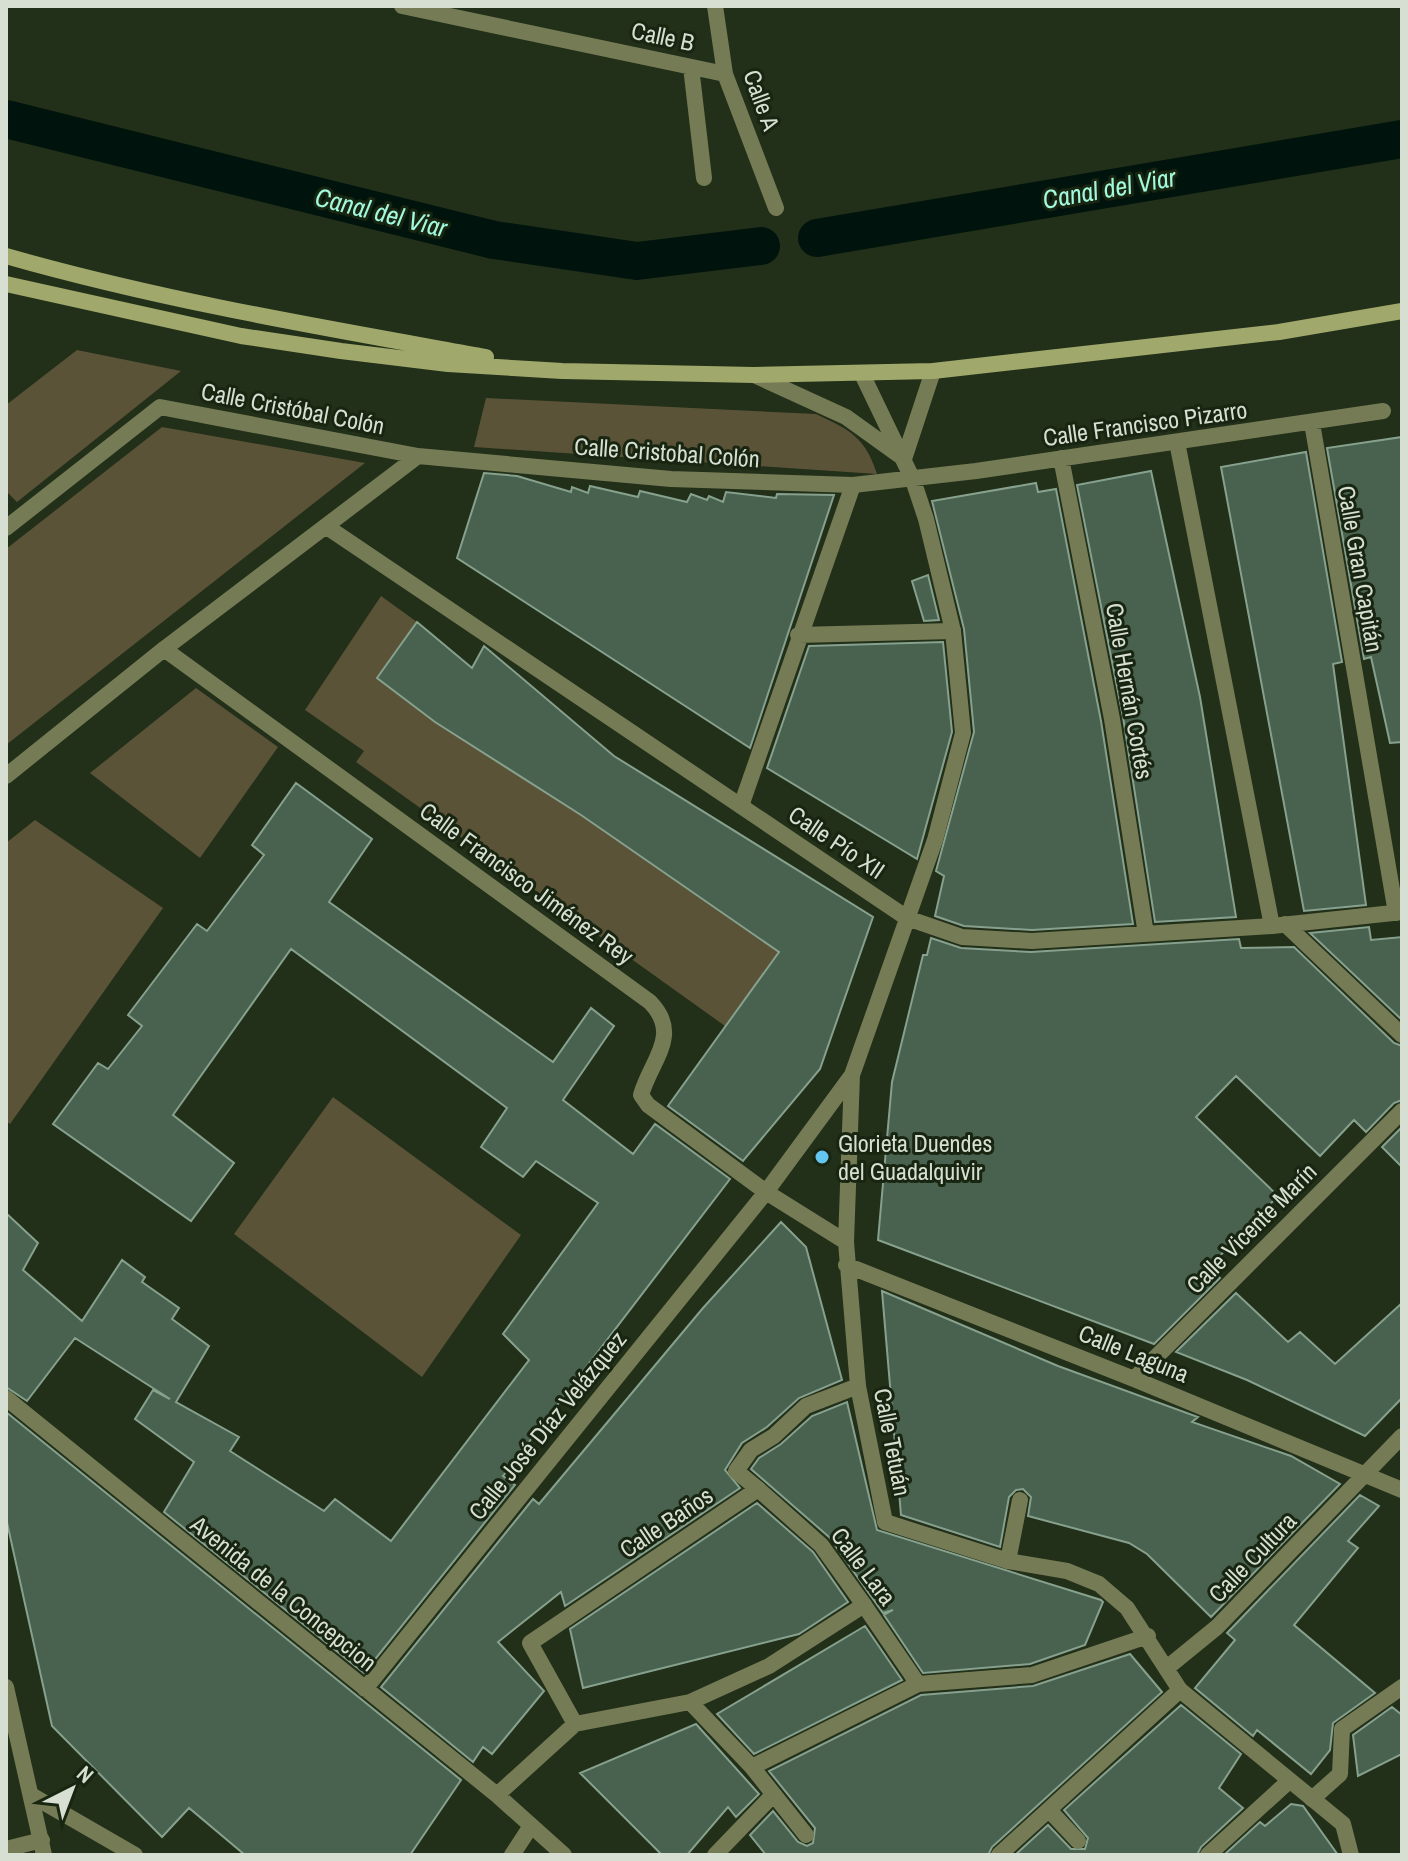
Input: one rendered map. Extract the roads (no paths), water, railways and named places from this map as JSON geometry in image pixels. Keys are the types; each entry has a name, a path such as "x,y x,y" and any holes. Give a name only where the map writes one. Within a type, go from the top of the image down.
{"main road":[{"path":"6,256 82,278 247,314 562,371"},
{"path":"6,284 241,336 448,364 562,371 754,375 933,371 1279,332 1402,311"}],"street":[{"name":"Calle B","path":"402,6 725,74"},
{"name":"Calle A","path":"715,6 725,74 776,208"},
{"path":"691,67 704,178"},
{"path":"754,375 846,417 904,459 933,371"},
{"name":"Calle José Díaz Velázquez","path":"365,1689 766,1192 852,1075 935,840 963,733 953,631 913,480 862,374"},
{"name":"Calle Cristóbal Colón","path":"6,528 160,407 418,456"},
{"name":"Calle Francisco Pizarro","path":"913,480 1383,411"},
{"name":"Calle Gran Capitán","path":"1312,423 1399,912"},
{"path":"1177,442 1279,925 1402,1035"},
{"path":"6,776 164,649 418,456"},
{"name":"Calle Cristobal Colón","path":"418,456 671,479 853,485 913,480"},
{"name":"Calle Hernán Cortés","path":"1061,458 1112,719 1146,934"},
{"path":"741,806 798,635 853,485"},
{"name":"Calle Pío XII","path":"327,527 907,918 962,937 1032,941 1279,925 1399,912"},
{"path":"798,635 953,631"},
{"name":"Calle Francisco Jiménez Rey","path":"164,649 650,1002 658,1011 666,1034 641,1095 648,1105 766,1192"},
{"name":"Calle José Díaz Velázquez","path":"846,1242 852,1075"},
{"name":"Calle Vicente Marín","path":"1134,1379 1402,1111"},
{"path":"766,1192 846,1242"},
{"name":"Calle Tetuán","path":"846,1242 858,1386 885,1522 1008,1561 1067,1571 1099,1584 1127,1608 1148,1636 1180,1690"},
{"name":"Calle Laguna","path":"846,1265 1402,1490"},
{"name":"Calle Baños","path":"575,1724 530,1643 758,1489 736,1471 751,1450 774,1436 806,1406 858,1386"},
{"name":"Avenida de la Concepcion","path":"6,1398 497,1795 564,1855"},
{"name":"Calle Cultura","path":"1168,1667 1217,1627 1402,1436"},
{"name":"Calle Lara","path":"758,1489 782,1507 821,1545 918,1684"},
{"path":"1008,1561 1020,1500"},
{"path":"497,1795 575,1724 690,1702 769,1666 864,1605"},
{"path":"752,1767 918,1684 1032,1675 1148,1636"},
{"path":"6,1687 43,1848 6,1849"},
{"path":"1312,1799 1340,1774 1342,1729 1402,1687"},
{"path":"999,1855 1180,1690 1343,1824 1351,1855"},
{"path":"690,1702 752,1767 806,1835"},
{"path":"1208,1855 1289,1781"},
{"path":"31,1795 135,1855"},
{"path":"715,1855 773,1795"},
{"path":"1049,1810 1078,1841"},
{"path":"512,1855 531,1826"}],"waterway":[{"name":"Canal del Viar","path":"6,119 494,240 637,261 761,246"},
{"name":"Canal del Viar","path":"817,238 1402,139"}],"place":[{"name":"Glorieta Duendes del Guadalquivir","path":"822,1157"}]}
